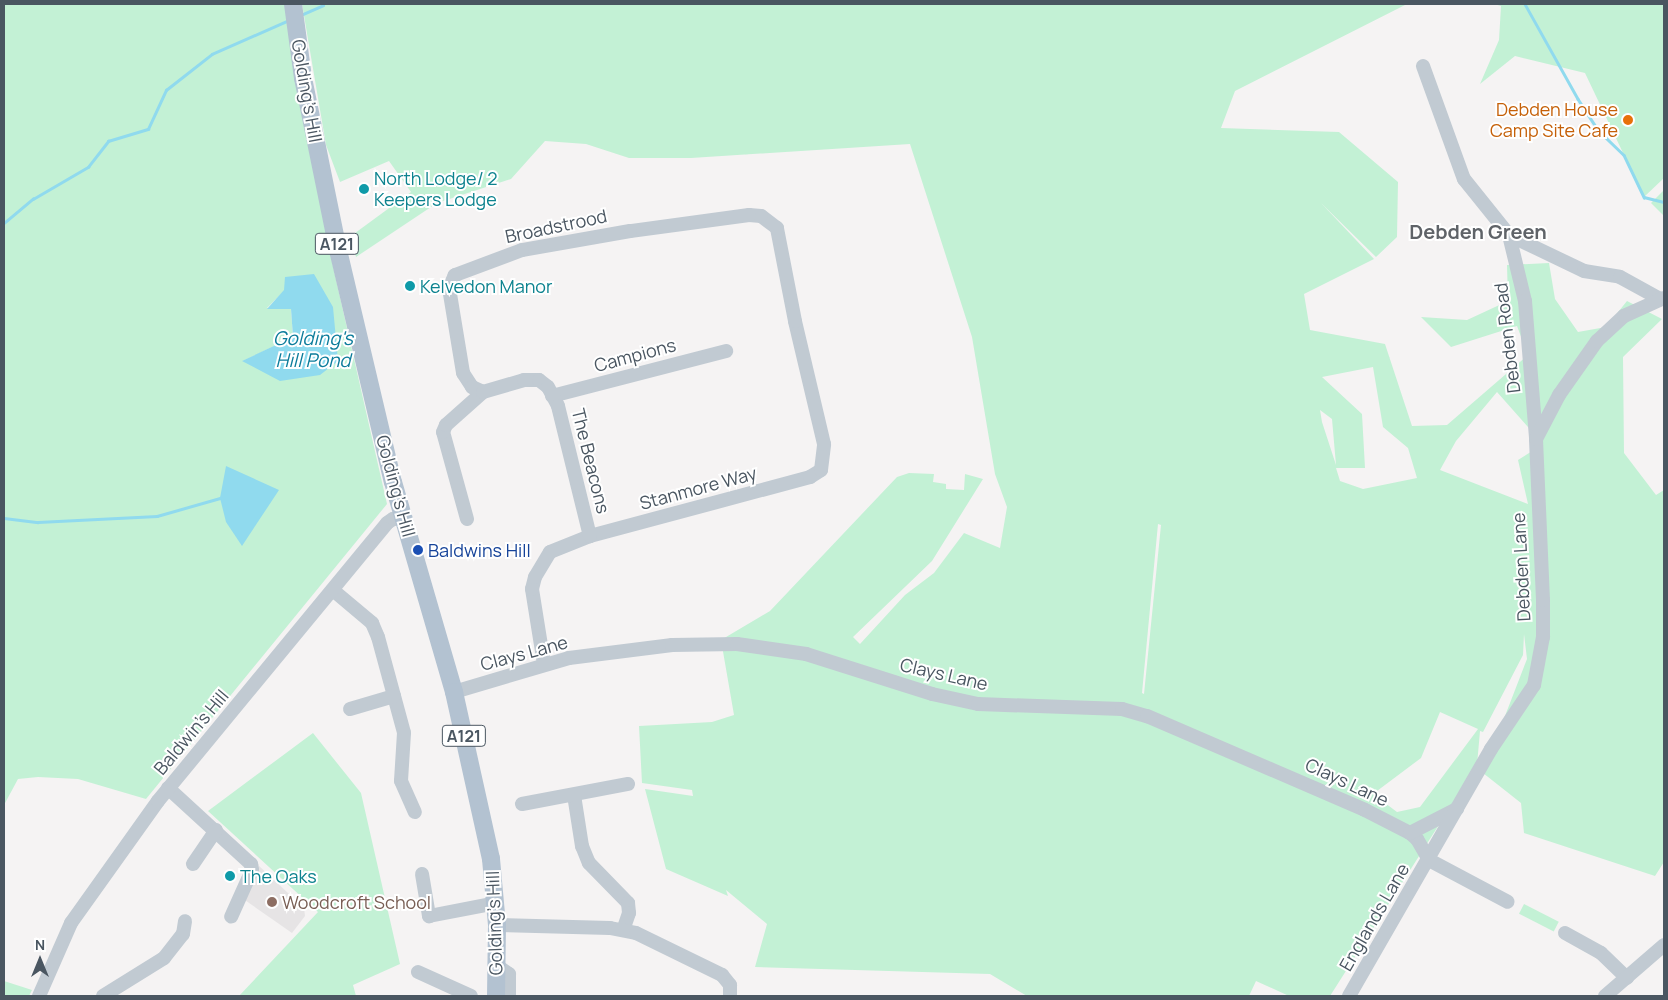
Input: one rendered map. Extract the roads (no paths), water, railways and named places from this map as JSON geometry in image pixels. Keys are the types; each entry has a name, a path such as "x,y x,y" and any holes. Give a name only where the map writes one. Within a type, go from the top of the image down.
{"main road":[{"name":"Golding's Hill","path":"293,4 303,78 338,250 404,517 454,692 491,859 497,924 496,996"}],"street":[{"name":"Debden Road","path":"1423,66 1464,179 1509,235 1525,301 1536,438"},
{"name":"Broadstrood","path":"483,392 472,387 463,373 449,288 456,275 522,250 630,230 748,215 761,216 777,228 795,321"},
{"name":"Debden Road","path":"1509,235 1584,271 1620,277 1662,298"},
{"path":"1536,438 1559,396 1597,341 1624,316 1662,298"},
{"name":"Stanmore Way","path":"544,664 533,608 536,577 550,552 590,536 810,478 821,470 824,444 795,321"},
{"name":"Campions","path":"552,396 726,351"},
{"path":"467,519 443,432 446,425 483,392 524,380 540,380 552,396"},
{"name":"The Beacons","path":"552,396 558,406 590,536"},
{"name":"Debden Lane","path":"1429,860 1491,749 1525,703 1538,668 1543,600 1536,438"},
{"name":"Baldwin's Hill","path":"44,995 71,922 95,885 168,788 334,591 387,523 393,518 404,517"},
{"path":"334,591 372,624 404,733 401,781 415,812"},
{"name":"Clays Lane","path":"454,692 544,664 672,645 737,644 806,654 932,694 978,704 1122,709 1147,716 1258,762 1410,833 1418,840 1429,860"},
{"path":"350,709 394,696"},
{"path":"522,804 628,784"},
{"path":"168,788 251,864 252,870 231,917"},
{"path":"574,795 582,846 589,862 628,903 629,913 623,930"},
{"path":"1410,833 1457,809"},
{"path":"193,864 216,830"},
{"path":"1429,860 1508,902"},
{"name":"Englands Lane","path":"1351,995 1429,860"},
{"path":"422,874 429,916 496,903"},
{"path":"104,996 164,958 182,934 185,921"},
{"path":"497,924 623,930 672,948 722,975 730,985 730,996"},
{"path":"1566,933 1601,952 1627,978"},
{"path":"1605,996 1664,945"},
{"path":"496,964 509,974 509,996"},
{"path":"418,972 472,996"}],"water":[{"name":"Golding's Hill Pond","path":"314,274 333,307 338,361 320,375 280,381 242,361 293,337 291,309 267,309 284,290 285,277"},
{"path":"226,466 279,490 242,546 226,522 220,498"}],"waterway":[{"path":"1525,4 1578,99 1598,130 1624,155 1644,197 1664,202"},
{"path":"301,15 323,5"},
{"path":"4,223 33,199 88,167 108,141 148,129 166,90 212,54 289,20"},
{"path":"4,518 38,522 157,516 220,498"}],"place":[{"name":"Debden House Camp Site Cafe","path":"1628,120"},
{"name":"North Lodge/ 2 Keepers Lodge","path":"364,189"},
{"name":"Kelvedon Manor","path":"410,286"},
{"name":"Baldwins Hill","path":"418,550"},
{"name":"The Oaks","path":"230,876"},
{"name":"Woodcroft School","path":"272,902"}],"district":[{"name":"Debden Green","path":"1478,231"}]}
